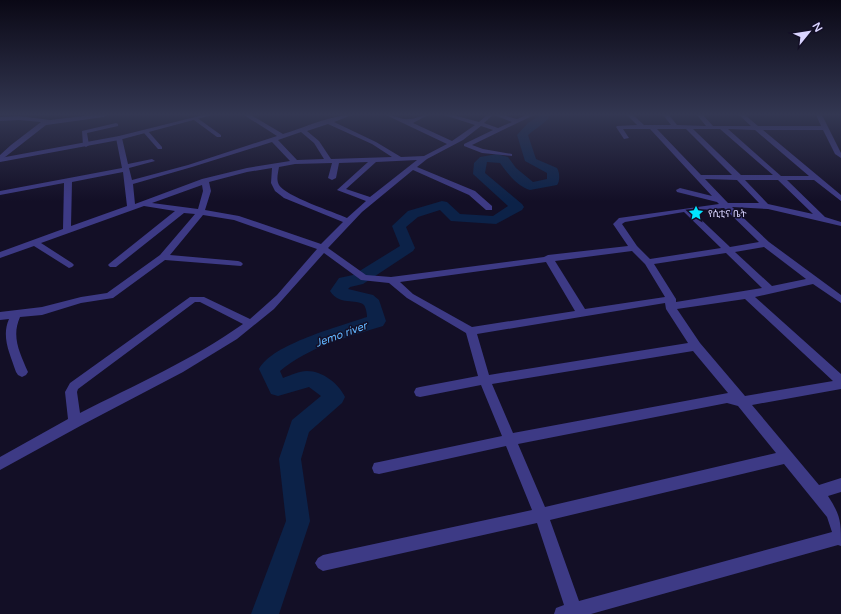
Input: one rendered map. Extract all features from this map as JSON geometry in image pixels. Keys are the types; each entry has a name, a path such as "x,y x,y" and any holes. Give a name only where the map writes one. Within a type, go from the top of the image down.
{"street":[{"path":"0,160 16,144"},
{"path":"0,160 92,144"},
{"path":"120,144 129,183 131,209"},
{"path":"156,144 160,148"},
{"path":"129,183 190,166 259,144"},
{"path":"277,144 295,162"},
{"path":"318,144 332,160 332,178"},
{"path":"375,144 400,159"},
{"path":"0,464 75,422 204,356 251,324 268,310 348,221 370,200 425,158 453,144"},
{"path":"469,144 466,145 482,150 510,154"},
{"path":"667,144 723,203 766,244 841,300"},
{"path":"704,144 766,206"},
{"path":"740,144 795,191 823,220"},
{"path":"774,144 841,199"},
{"path":"833,144 838,154 841,156"},
{"path":"1,257 67,231 205,181 295,162 425,158"},
{"path":"370,200 341,190 374,160"},
{"path":"0,194 46,183 126,168 152,161"},
{"path":"276,165 274,183 278,190 286,196 348,221"},
{"path":"412,167 472,193 489,208"},
{"path":"698,177 815,178"},
{"path":"67,231 68,180"},
{"path":"0,316 42,311 80,300 110,296 162,257 201,212 207,191 205,181"},
{"path":"680,190 723,203 766,206 841,224"},
{"path":"471,331 486,380 541,515 570,613 841,538 832,513 696,346 648,262 634,248 617,224 619,220 723,203"},
{"path":"144,204 236,218 323,248 364,278 391,280 548,258 634,248"},
{"path":"113,265 182,210"},
{"path":"686,210 726,250 770,290"},
{"path":"35,243 69,265"},
{"path":"648,262 766,244"},
{"path":"162,257 238,264"},
{"path":"548,258 582,313"},
{"path":"391,280 410,296 471,331 582,313 671,302 747,295 814,280"},
{"path":"747,295 841,381"},
{"path":"75,422 72,388 193,299 201,299 251,324"},
{"path":"16,315 11,324 9,338 22,372"},
{"path":"420,392 696,346"},
{"path":"379,468 510,440 727,398 742,402 841,384"},
{"path":"323,563 541,515 786,457"},
{"path":"817,493 841,485"}],"waterway":[{"name":"Jemo river","path":"265,614 298,521 290,459 300,427 335,397 320,383 309,379 296,381 278,388 269,369 286,355 337,334 377,321 373,304 367,299 347,296 338,291 345,282 357,280 408,248 399,226 413,214 442,205 456,218 496,220 517,207 479,174 480,163 484,159 497,158 504,160 512,171 530,186 553,182 553,171 531,161 525,144"}],"place":[{"name":"የሲቲና ቤት","path":"696,213"}]}
